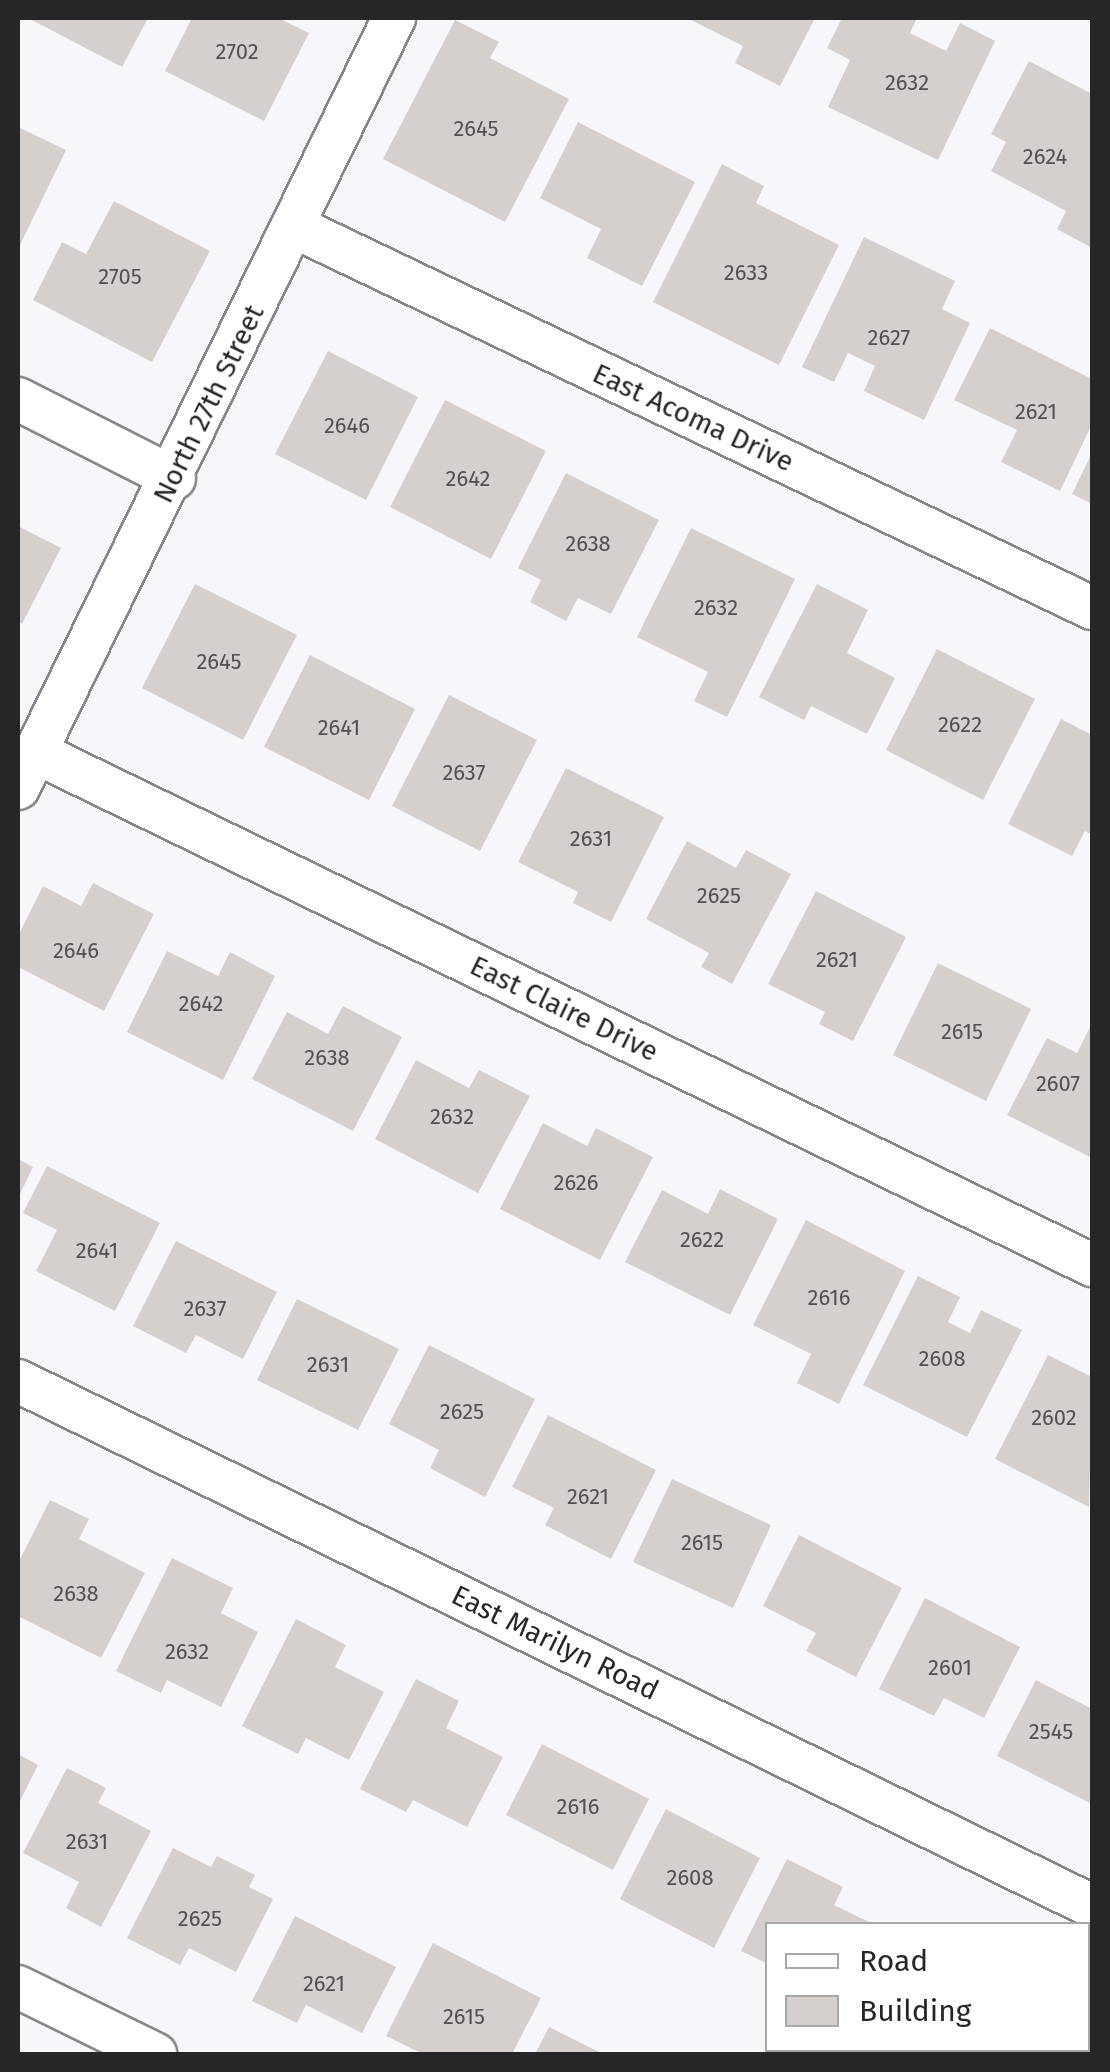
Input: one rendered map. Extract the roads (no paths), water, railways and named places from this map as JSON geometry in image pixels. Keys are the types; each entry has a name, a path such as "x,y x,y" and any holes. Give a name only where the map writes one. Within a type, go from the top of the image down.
{"street":[{"name":"North 27th Street","path":"26,770 174,478 394,18"},
{"name":"East Acoma Drive","path":"295,227 1092,608"},
{"path":"18,399 174,478"},
{"name":"East Claire Drive","path":"26,770 1092,1265"},
{"name":"East Marilyn Road","path":"18,1382 1092,1906"},
{"path":"18,1987 155,2054"}]}
